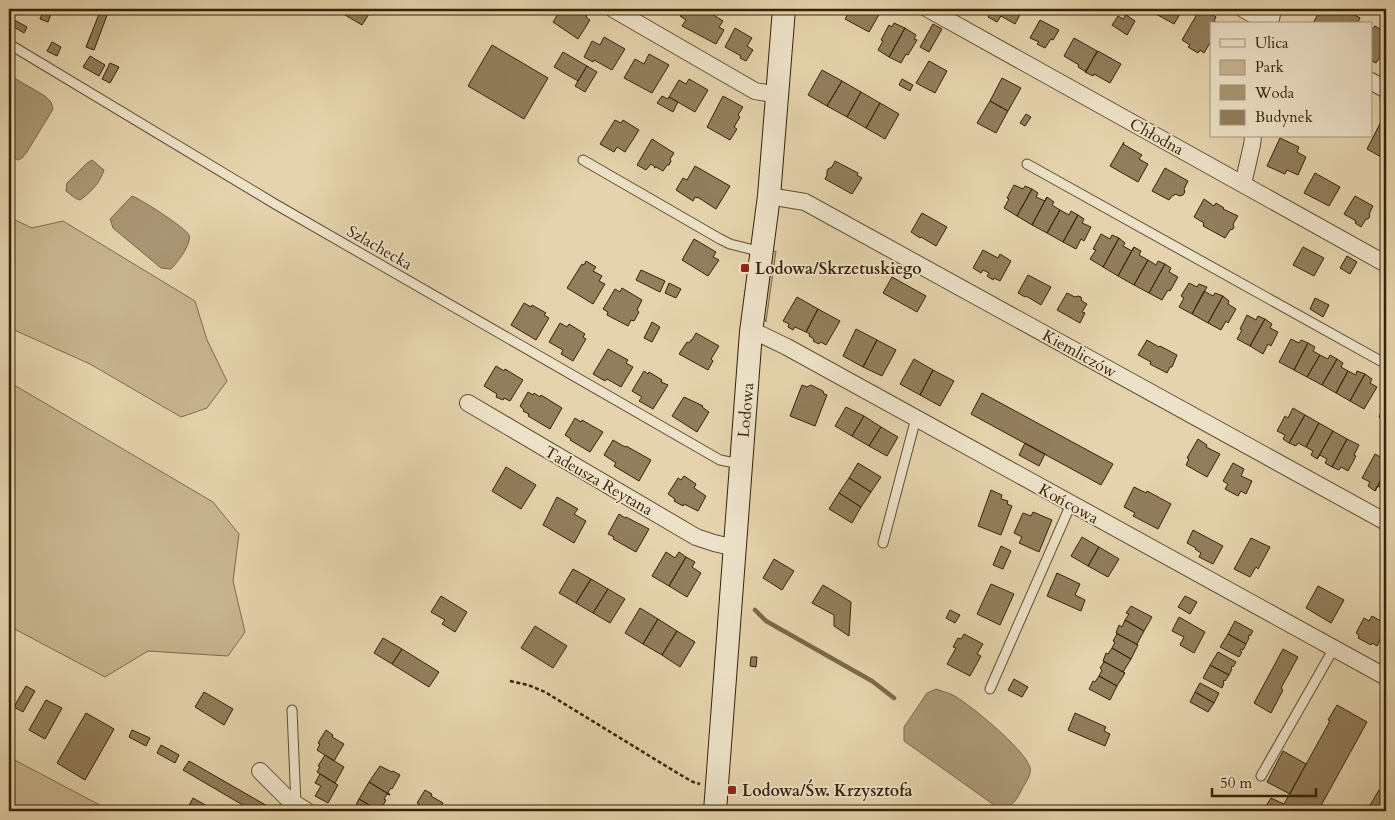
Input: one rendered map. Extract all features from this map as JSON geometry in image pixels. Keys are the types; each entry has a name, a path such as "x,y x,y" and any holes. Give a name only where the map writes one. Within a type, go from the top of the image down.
{"street":[{"path":"613,9 755,91 778,95"},
{"name":"Lodowa","path":"715,811 751,332 769,196 784,9"},
{"name":"Chłodna","path":"928,9 1386,264"},
{"path":"1243,9 1266,22"},
{"path":"1270,22 1273,9"},
{"path":"1372,82 1386,90"},
{"path":"1243,184 1253,138"},
{"name":"Kiemliczów","path":"769,196 805,202 1386,522"},
{"name":"Końcowa","path":"751,332 760,334 786,347 1386,677"},
{"name":"Tadeusza Reytana","path":"468,403 696,537 714,544 735,548"},
{"path":"260,771 288,799 301,808"}],"lane":[{"name":"Szlachecka","path":"9,44 275,204 686,440 725,462 741,464"},
{"path":"583,160 720,239 730,244 762,252"},
{"path":"1026,164 1386,364"},
{"path":"883,543 916,418"},
{"path":"990,688 1071,504"},
{"path":"1262,776 1334,648"},
{"path":"292,710 301,808"}],"path":[{"path":"510,681 528,685 545,692 693,782 717,786"}],"green space":[{"path":"9,217 32,228 63,221 195,301 207,340 227,381 207,408 181,417 90,364 12,329 9,331"},
{"path":"776,251 766,322 764,317 770,253"},
{"path":"9,382 213,502 239,534 233,581 245,632 228,656 148,651 105,677 9,626"},
{"path":"9,757 111,811 9,811"}],"water":[{"path":"9,75 45,96 51,102 53,109 27,152 18,160 9,155"},
{"path":"92,160 104,170 95,187 80,200 66,191 67,183"},
{"path":"132,196 163,214 189,235 186,248 171,269 161,268 113,228 110,219"},
{"path":"936,689 951,694 970,707 1007,738 1026,759 1030,767 1029,776 1016,799 1009,807 1001,810 904,741 904,727 927,693"}],"building":[{"path":"44,9 53,9 48,22 40,19"},
{"path":"101,9 109,10 94,50 86,47"},
{"path":"341,9 372,9 362,25 340,12"},
{"path":"524,9 538,9 534,15"},
{"path":"561,9 576,11 578,9 587,14 586,17 590,20 578,39 553,22"},
{"path":"685,9 704,9 723,21 719,27 724,30 716,44 682,26 686,20 680,16"},
{"path":"851,9 878,9 881,11 869,32 845,19"},
{"path":"993,9 1023,9 1015,24 1001,16 997,22 988,17"},
{"path":"1158,9 1183,9 1174,24 1156,14"},
{"path":"1200,9 1216,17 1214,21 1216,22 1210,22 1210,43 1204,53 1200,50 1198,53 1188,47 1190,45 1182,40"},
{"path":"1321,9 1344,9 1360,18 1358,22 1314,22"},
{"path":"1126,15 1135,21 1127,35 1112,25 1118,16 1123,19"},
{"path":"9,17 27,27 24,33 9,24"},
{"path":"1040,20 1059,30 1045,48 1037,44 1039,42 1030,38"},
{"path":"894,23 905,28 889,57 878,50 889,25 892,27"},
{"path":"933,24 942,29 929,52 920,47"},
{"path":"1375,26 1386,33 1386,51 1376,63 1372,61 1372,30"},
{"path":"735,28 752,38 747,46 753,50 746,61 725,47"},
{"path":"905,28 916,35 914,39 917,40 901,63 889,57"},
{"path":"604,37 625,49 612,70 584,57 592,41 600,45"},
{"path":"1074,38 1097,51 1086,72 1078,67 1079,65 1064,56"},
{"path":"52,42 61,47 57,56 47,51"},
{"path":"492,45 548,78 524,119 468,86"},
{"path":"1098,51 1121,64 1110,83 1094,74 1093,76 1085,72"},
{"path":"563,52 587,66 578,81 554,67"},
{"path":"649,54 669,65 652,93 624,78 635,59 644,64"},
{"path":"90,56 105,65 99,76 83,67"},
{"path":"929,61 947,71 935,93 916,83"},
{"path":"110,63 119,67 110,83 102,79"},
{"path":"587,66 597,72 585,92 575,86"},
{"path":"822,70 842,81 827,106 808,95"},
{"path":"1002,78 1021,88 1008,111 990,101"},
{"path":"689,79 708,90 695,112 669,97 679,80 686,84"},
{"path":"902,79 913,85 910,91 899,85"},
{"path":"842,81 861,92 847,117 827,106"},
{"path":"861,92 880,103 866,128 847,117"},
{"path":"662,96 668,99 669,97 678,102 673,112 657,103"},
{"path":"723,96 743,107 734,127 737,129 730,140 707,127"},
{"path":"990,101 1008,111 996,133 977,123"},
{"path":"880,103 899,114 885,139 866,128"},
{"path":"1386,112 1386,152 1383,158 1367,149"},
{"path":"1026,114 1031,117 1025,126 1020,123"},
{"path":"615,120 621,123 623,120 639,130 625,152 617,147 614,152 600,144"},
{"path":"1280,138 1299,147 1297,152 1306,157 1298,175 1287,170 1285,174 1267,166"},
{"path":"652,139 674,153 669,165 663,171 656,167 654,168 651,164 646,170 637,165"},
{"path":"1124,142 1123,144 1142,155 1139,159 1148,164 1138,182 1110,166"},
{"path":"835,161 858,173 857,175 862,178 852,194 825,179 828,169 832,167"},
{"path":"695,166 730,186 716,209 699,198 695,197 693,201 676,190 683,178 687,180"},
{"path":"1165,168 1188,181 1183,195 1179,196 1176,194 1169,200 1152,191"},
{"path":"1315,173 1340,187 1329,206 1304,193"},
{"path":"1014,185 1023,189 1025,186 1032,189 1017,216 1004,208"},
{"path":"1032,189 1038,193 1036,197 1045,201 1032,225 1017,216"},
{"path":"1355,196 1373,206 1369,214 1370,216 1361,227 1355,223 1356,221 1344,214"},
{"path":"1047,197 1054,202 1052,205 1060,210 1047,233 1032,225"},
{"path":"1204,199 1214,206 1216,203 1223,209 1238,216 1233,224 1233,229 1230,230 1225,238 1203,226 1204,223 1194,217"},
{"path":"1060,210 1069,215 1071,211 1078,215 1063,242 1047,233"},
{"path":"922,213 947,227 936,246 911,232"},
{"path":"1078,215 1084,219 1082,223 1091,227 1084,241 1081,239 1076,249 1063,242"},
{"path":"1101,234 1110,239 1112,235 1119,238 1103,267 1090,259 1096,250 1093,249"},
{"path":"1119,238 1125,243 1123,246 1132,251 1118,276 1103,267"},
{"path":"694,239 716,252 713,257 719,260 708,276 682,260"},
{"path":"1134,247 1141,251 1139,255 1148,260 1134,285 1118,276"},
{"path":"1303,247 1324,258 1314,276 1293,265"},
{"path":"983,250 998,258 1000,254 1011,261 1000,281 994,278 993,280 987,276 989,273 983,270 981,273 973,268"},
{"path":"1347,256 1357,262 1350,274 1340,268"},
{"path":"1148,260 1156,265 1158,261 1165,264 1149,293 1134,285"},
{"path":"586,261 596,267 593,271 602,276 599,281 605,284 593,304 567,288 582,264 584,265"},
{"path":"1165,264 1171,268 1169,272 1178,277 1162,300 1149,293"},
{"path":"641,270 665,281 660,292 636,280"},
{"path":"1028,275 1051,287 1041,305 1018,293"},
{"path":"892,277 926,296 917,312 883,293"},
{"path":"669,283 681,289 676,298 665,293"},
{"path":"1189,283 1197,287 1199,284 1207,287 1192,314 1179,307 1184,298 1181,296"},
{"path":"622,288 642,300 637,310 639,312 634,321 631,320 628,326 607,315 608,312 603,309 615,289 620,292"},
{"path":"1204,291 1213,296 1215,293 1223,296 1208,323 1192,314"},
{"path":"1067,293 1075,297 1081,297 1082,301 1087,304 1082,312 1085,313 1080,323 1057,310"},
{"path":"1223,296 1229,301 1228,304 1236,309 1228,323 1226,321 1221,330 1208,323"},
{"path":"797,297 818,309 806,332 795,327 793,330 788,327 789,324 783,321"},
{"path":"1315,298 1329,305 1323,317 1310,309"},
{"path":"524,303 546,313 544,315 549,318 536,340 511,325"},
{"path":"818,309 840,321 826,345 813,341 814,339 806,332"},
{"path":"1247,315 1256,320 1258,316 1265,319 1250,346 1237,339"},
{"path":"1265,319 1272,324 1270,328 1278,332 1271,346 1268,344 1263,354 1250,346"},
{"path":"652,322 660,327 652,342 644,338"},
{"path":"560,323 567,327 569,324 585,334 583,337 586,339 573,361 561,354 563,350 549,342"},
{"path":"856,329 877,340 863,367 843,356"},
{"path":"696,333 719,346 711,359 713,361 708,370 679,354"},
{"path":"1291,339 1299,343 1301,340 1308,343 1294,370 1279,362"},
{"path":"877,340 896,350 882,376 863,367"},
{"path":"1147,340 1177,355 1167,373 1138,355"},
{"path":"1308,343 1315,347 1313,351 1320,355 1307,377 1294,370"},
{"path":"608,349 628,360 626,363 633,367 621,387 593,374"},
{"path":"1320,355 1328,359 1330,355 1337,359 1322,385 1307,377"},
{"path":"914,359 933,370 920,395 900,384"},
{"path":"1337,359 1343,363 1341,367 1348,371 1336,393 1322,385"},
{"path":"496,366 523,380 510,401 496,397 497,394 484,386"},
{"path":"933,370 954,381 940,406 920,395"},
{"path":"644,371 648,374 649,372 668,385 653,409 639,401 642,397 632,391"},
{"path":"1348,371 1356,375 1357,371 1365,374 1350,401 1336,393"},
{"path":"1365,374 1372,379 1370,383 1377,387 1364,409 1350,401"},
{"path":"802,385 807,387 811,385 827,395 815,426 790,416"},
{"path":"528,392 540,397 541,395 562,408 550,429 528,416 529,414 523,411 520,406"},
{"path":"982,393 1113,464 1101,485 971,414"},
{"path":"684,397 703,406 709,412 697,432 672,416"},
{"path":"1386,404 1386,421 1379,417"},
{"path":"846,407 864,416 852,436 835,426"},
{"path":"1293,408 1305,415 1289,443 1283,439 1285,435 1277,431 1285,416 1288,418"},
{"path":"1305,415 1319,423 1306,447 1298,443 1296,446 1289,443"},
{"path":"864,416 881,427 869,446 852,436"},
{"path":"575,418 603,432 590,452 565,435"},
{"path":"1319,423 1333,431 1317,459 1311,455 1313,451 1306,447"},
{"path":"881,427 898,437 887,456 869,446"},
{"path":"1333,431 1347,439 1332,467 1325,463 1327,459 1320,455 1317,459"},
{"path":"1198,439 1207,445 1206,447 1220,454 1207,477 1186,465 1189,459 1187,458"},
{"path":"1347,439 1359,445 1354,455 1356,456 1348,471 1341,467 1339,470 1332,467"},
{"path":"613,440 651,460 639,481 614,466 616,463 604,455"},
{"path":"1025,443 1045,454 1039,466 1019,455"},
{"path":"1375,454 1386,460 1386,470 1375,491 1368,486 1370,482 1362,478"},
{"path":"858,463 881,477 871,492 849,478"},
{"path":"1233,463 1244,469 1241,476 1252,481 1246,494 1241,491 1238,496 1225,489 1228,484 1223,481"},
{"path":"506,467 536,485 521,509 492,491"},
{"path":"1386,470 1386,491 1378,486 1375,491"},
{"path":"684,476 696,484 694,488 706,496 698,511 674,501 675,499 668,494 678,478 681,480"},
{"path":"849,478 871,492 861,507 839,493"},
{"path":"1134,487 1146,493 1147,491 1171,504 1158,529 1133,516 1135,513 1124,507"},
{"path":"991,490 1002,495 1001,499 1008,501 1007,504 1012,506 1001,535 978,526"},
{"path":"839,493 861,507 852,523 829,509"},
{"path":"557,497 578,509 574,514 586,521 574,543 543,525"},
{"path":"1033,512 1052,520 1039,552 1019,543 1022,537 1014,533 1023,513 1031,516"},
{"path":"619,514 649,529 636,552 613,539 614,537 608,534"},
{"path":"1193,530 1223,546 1213,564 1199,557 1201,553 1187,543"},
{"path":"1082,537 1099,547 1088,566 1071,556"},
{"path":"1251,538 1270,547 1258,569 1256,567 1250,577 1234,569"},
{"path":"1001,546 1011,551 1003,569 993,565"},
{"path":"1099,547 1119,559 1108,577 1088,566"},
{"path":"666,552 675,558 679,552 686,557 669,586 652,576"},
{"path":"686,557 695,562 692,567 701,573 687,597 669,586"},
{"path":"774,559 794,571 782,590 763,578"},
{"path":"573,569 591,579 576,603 559,593"},
{"path":"1057,573 1080,584 1075,595 1085,600 1081,611 1047,596"},
{"path":"591,579 608,589 593,613 576,603"},
{"path":"991,584 1014,594 1000,625 977,614"},
{"path":"823,585 851,602 849,636 834,626 834,615 812,603"},
{"path":"1318,586 1344,600 1331,623 1306,608"},
{"path":"608,589 625,599 610,623 593,613"},
{"path":"441,596 467,612 455,632 442,624 445,620 431,612"},
{"path":"1185,596 1197,602 1190,614 1178,607"},
{"path":"1131,606 1152,617 1144,631 1125,620 1129,614 1126,613"},
{"path":"640,608 658,619 643,644 625,633"},
{"path":"950,610 960,615 955,623 946,618"},
{"path":"1372,616 1386,624 1386,628 1377,646 1358,638 1359,635 1356,633 1364,618 1369,621"},
{"path":"1179,617 1205,632 1194,653 1180,645 1184,637 1172,631"},
{"path":"658,619 677,631 662,655 643,644"},
{"path":"1125,620 1144,631 1138,645 1116,633 1119,625 1122,627"},
{"path":"1235,621 1253,631 1249,635 1246,644 1228,634"},
{"path":"535,626 567,646 553,668 521,648"},
{"path":"677,631 695,642 680,667 662,655"},
{"path":"1116,633 1138,645 1131,659 1112,648"},
{"path":"964,634 983,644 977,654 981,656 970,676 947,664 956,648 953,647 958,638 961,639"},
{"path":"1228,634 1246,644 1243,650 1241,649 1240,651 1242,652 1239,657 1220,647"},
{"path":"383,638 402,649 392,664 374,653"},
{"path":"1112,648 1131,659 1123,672 1103,661 1106,653 1108,654"},
{"path":"402,649 439,672 429,687 392,664"},
{"path":"1283,649 1298,657 1281,688 1283,690 1271,713 1254,703"},
{"path":"1218,652 1236,662 1232,666 1229,675 1210,665"},
{"path":"751,657 757,657 756,667 750,666"},
{"path":"1103,661 1125,673 1117,686 1099,676"},
{"path":"1210,665 1229,675 1224,680 1222,688 1203,678"},
{"path":"1099,676 1117,686 1110,700 1089,689 1093,681 1095,682"},
{"path":"1014,679 1028,687 1022,697 1008,690"},
{"path":"1200,683 1219,693 1214,703 1195,692"},
{"path":"26,686 35,691 23,712 14,707"},
{"path":"204,692 233,709 224,725 195,707"},
{"path":"1195,692 1214,703 1208,712 1190,702"},
{"path":"46,700 62,708 45,739 29,730"},
{"path":"1337,705 1367,722 1318,811 1263,811 1271,798 1284,804"},
{"path":"86,713 114,729 85,780 57,763"},
{"path":"1075,713 1106,727 1104,731 1110,734 1105,746 1068,730"},
{"path":"132,730 150,738 146,746 129,737"},
{"path":"326,730 333,735 332,737 344,744 334,761 317,750 320,744 318,743"},
{"path":"161,745 179,755 175,763 157,753"},
{"path":"1283,751 1306,764 1290,794 1267,782"},
{"path":"325,755 344,767 335,783 317,772 320,767 318,766"},
{"path":"189,761 276,811 253,811 183,770"},
{"path":"380,766 400,775 392,789 388,792 390,795 369,782"},
{"path":"320,774 338,785 328,803 315,796 321,786 315,783"},
{"path":"369,782 390,795 387,794 380,811 359,799"},
{"path":"425,790 443,803 438,811 418,811 413,808 416,809 419,804 417,803"},
{"path":"1379,790 1386,794 1386,809 1383,811 1377,811 1369,807"},
{"path":"193,798 216,811 186,811"},
{"path":"359,799 379,811 353,811"}],"waterway":[{"path":"755,610 766,621 872,681 894,698"}],"place":[{"name":"Lodowa/Skrzetuskiego","path":"745,268"},
{"name":"Lodowa/Św. Krzysztofa","path":"732,790"}]}
